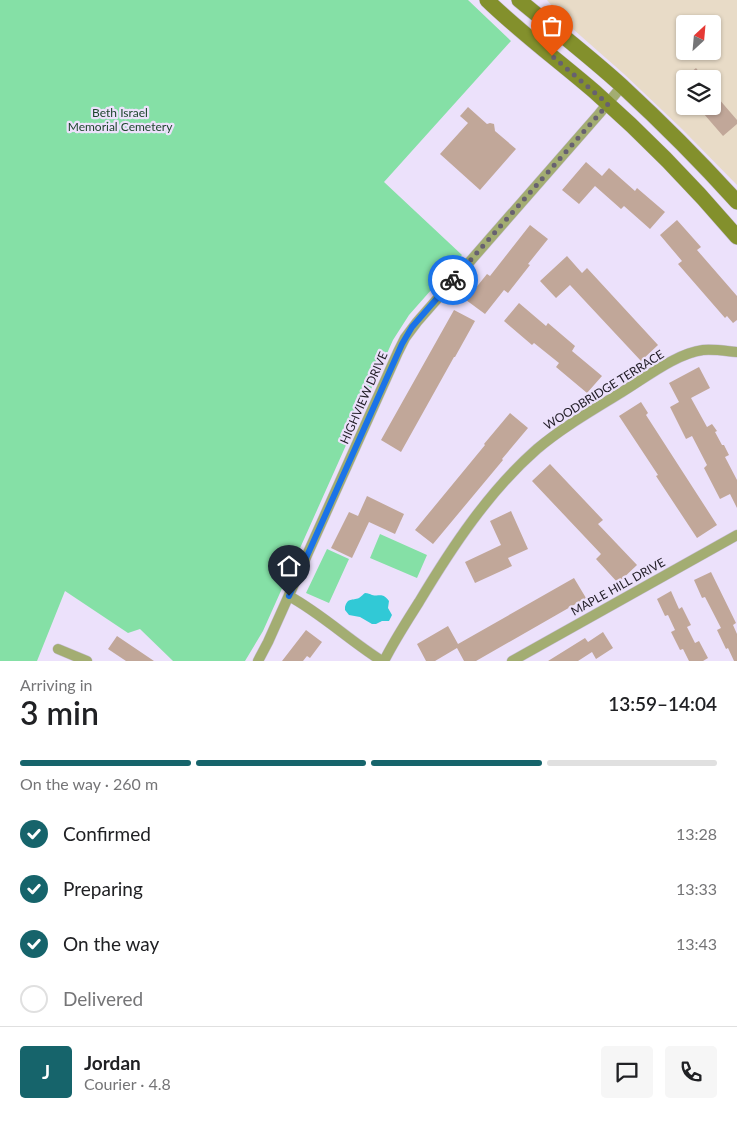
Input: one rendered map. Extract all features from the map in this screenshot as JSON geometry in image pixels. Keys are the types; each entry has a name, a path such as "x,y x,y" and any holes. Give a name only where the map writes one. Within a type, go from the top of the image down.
{"street":[{"path":"487,0 608,104 670,163 737,237"},
{"path":"520,0 622,86 678,139 737,202"},
{"name":"HIGHVIEW DRIVE","path":"258,661 398,352 409,332 622,86"},
{"name":"WOODBRIDGE TERRACE","path":"383,661 462,536 508,478 538,448 573,422 681,358 703,350 737,352"},
{"name":"MAPLE HILL DRIVE","path":"512,661 737,535"},
{"path":"289,596 311,609 362,648 383,661"},
{"path":"58,649 87,661"}],"shaded area":[{"path":"547,0 737,0 737,185 682,129 565,22"}],"green space":[{"name":"Beth Israel Memorial Cemetery","path":"0,0 468,0 511,41 384,182 462,255 409,315 393,340 263,631 245,661 173,661 140,629 128,633 65,591 37,661 0,661"},
{"path":"380,534 427,555 417,578 370,558"},
{"path":"327,549 349,559 329,603 306,593"}],"water":[{"path":"365,593 387,598 389,601 388,608 392,615 389,621 372,624 360,617 349,615 345,610 347,602 359,598"}],"building":[{"path":"721,101 737,120 737,124 723,136 705,115 721,115"},
{"path":"468,107 487,124 494,124 495,131 516,149 480,190 440,154 468,123 460,116"},
{"path":"586,162 602,176 609,168 635,191 637,188 665,212 650,229 624,206 621,209 595,186 579,204 562,190"},
{"path":"677,220 701,247 697,250 737,296 737,320 733,323 727,316 725,318 678,264 682,261 660,235"},
{"path":"530,225 548,239 508,293 504,290 485,314 466,300 487,274 490,276"},
{"path":"567,256 582,273 587,268 658,345 641,361 570,285 556,298 540,281"},
{"path":"519,303 546,326 548,323 575,346 572,351 602,376 587,393 556,367 559,363 534,343 532,345 504,321"},
{"path":"454,310 475,321 401,452 381,440"},
{"path":"699,367 710,388 691,398 707,427 712,424 717,431 715,432 729,455 725,457 737,480 737,508 730,494 720,499 704,468 707,465 692,436 686,439 670,407 679,402 669,383"},
{"path":"641,402 648,413 646,415 717,525 697,538 619,416"},
{"path":"510,413 528,428 433,544 415,530"},
{"path":"550,464 603,520 598,524 637,565 618,583 596,559 601,554 532,481"},
{"path":"367,496 404,514 395,534 369,522 352,558 331,548 349,512 358,516"},
{"path":"511,511 528,549 508,558 512,566 475,583 465,562 501,545 490,521"},
{"path":"711,572 736,623 733,625 737,634 737,661 734,661 728,648 726,649 717,630 721,628 705,597 702,598 694,580"},
{"path":"574,578 586,598 476,661 464,661 457,648 435,661 426,661 417,644 448,626 458,644"},
{"path":"671,591 679,609 682,607 691,625 687,627 695,643 699,641 708,658 703,661 689,661 683,649 680,650 671,632 675,630 668,615 665,616 657,599"},
{"path":"306,630 322,642 310,658 307,656 303,661 282,661"},
{"path":"603,632 613,648 596,659 592,652 578,661 548,661 585,638 588,642"},
{"path":"117,636 154,661 126,661 108,649"}],"way so far":[{"path":"453,280 608,104 552,56"}],"route":[{"path":"289,596 402,344 412,327 453,280"}]}
